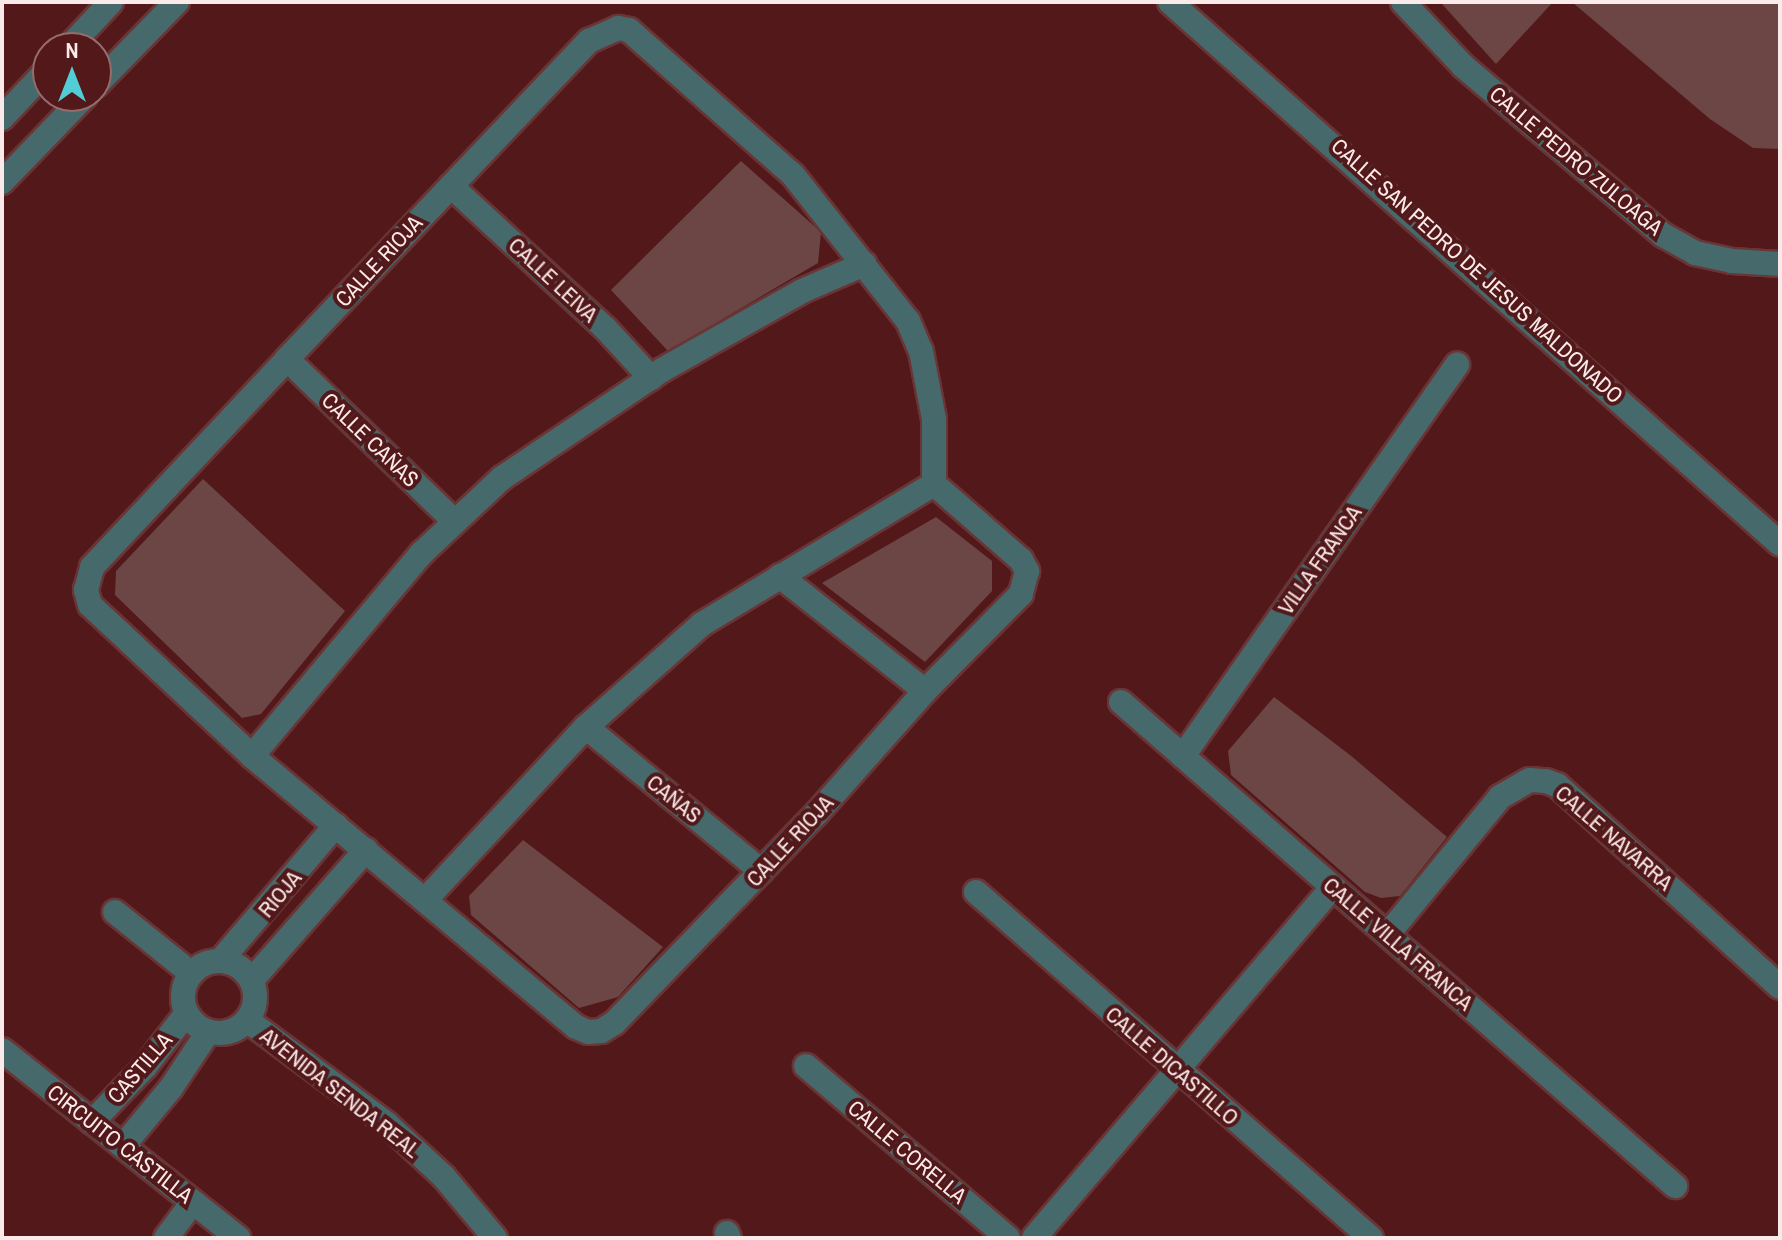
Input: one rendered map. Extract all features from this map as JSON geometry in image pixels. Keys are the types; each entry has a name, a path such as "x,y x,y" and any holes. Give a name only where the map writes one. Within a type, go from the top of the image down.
{"street":[{"path":"83,32 111,2"},
{"path":"112,69 177,2"},
{"name":"CALLE SAN PEDRO DE JESUS MALDONADO","path":"1170,2 1423,222 1780,544"},
{"name":"CALLE PEDRO ZULOAGA","path":"1403,2 1463,66 1663,235 1695,253 1780,264"},
{"name":"CALLE RIOJA","path":"618,28 629,30 793,175 864,264 908,321 921,351 934,419 934,484 1021,560 1027,571 1021,594 925,691 761,871 614,1023 601,1031 588,1032 576,1027 252,756 90,605 87,579 92,567 589,41 618,28"},
{"path":"2,118 32,86"},
{"path":"2,182 70,112"},
{"name":"CALLE LEIVA","path":"451,186 605,328 651,378"},
{"path":"252,756 454,521 502,478 651,378 802,291 864,264"},
{"name":"CALLE CAÑAS","path":"287,359 454,521"},
{"name":"VILLA FRANCA","path":"1183,756 1457,364"},
{"path":"426,899 586,727 702,624 934,484"},
{"path":"780,576 925,691"},
{"name":"CALLE VILLA FRANCA","path":"1121,702 1675,1186"},
{"name":"CAÑAS","path":"586,727 761,871"},
{"name":"CALLE NAVARRA","path":"1388,934 1500,797 1530,780 1546,781 1557,785 1780,987"},
{"name":"RIOJA","path":"221,960 336,825"},
{"name":"RIOJA","path":"252,980 366,850"},
{"path":"1034,1238 1333,887"},
{"name":"CALLE DICASTILLO","path":"976,892 1371,1238"},
{"path":"115,912 191,973"},
{"path":"263,914 290,938"},
{"path":"208,1032 195,1025 186,1014 182,1000 191,973 204,963 221,960 233,963 252,980"},
{"name":"AVENIDA SENDA REAL","path":"208,1032 236,1030 247,1020 256,994 252,980"},
{"name":"CASTILLA","path":"92,1122 159,1050 186,1014"},
{"name":"AVENIDA SENDA REAL","path":"247,1020 387,1124 444,1177 495,1238"},
{"name":"CASTILLA","path":"123,1146 184,1070 208,1032"},
{"name":"CIRCUITO CASTILLA","path":"2,1050 238,1238"},
{"path":"159,1050 184,1070"},
{"name":"CALLE CORELLA","path":"806,1066 1008,1238"},
{"path":"166,1238 193,1202"}],"shaded area":[{"path":"1553,2 1496,64 1442,4"},
{"path":"1572,2 1780,2 1780,149 1753,148 1710,119"},
{"path":"741,161 821,232 818,263 668,351 611,290"},
{"path":"203,479 345,611 261,714 242,718 115,595 116,571"},
{"path":"936,517 992,561 992,591 925,662 822,583"},
{"path":"1274,697 1350,755 1447,837 1400,896 1381,898 1365,892 1231,775 1228,751"},
{"path":"523,840 663,947 618,997 579,1008 471,915 469,896"}]}
